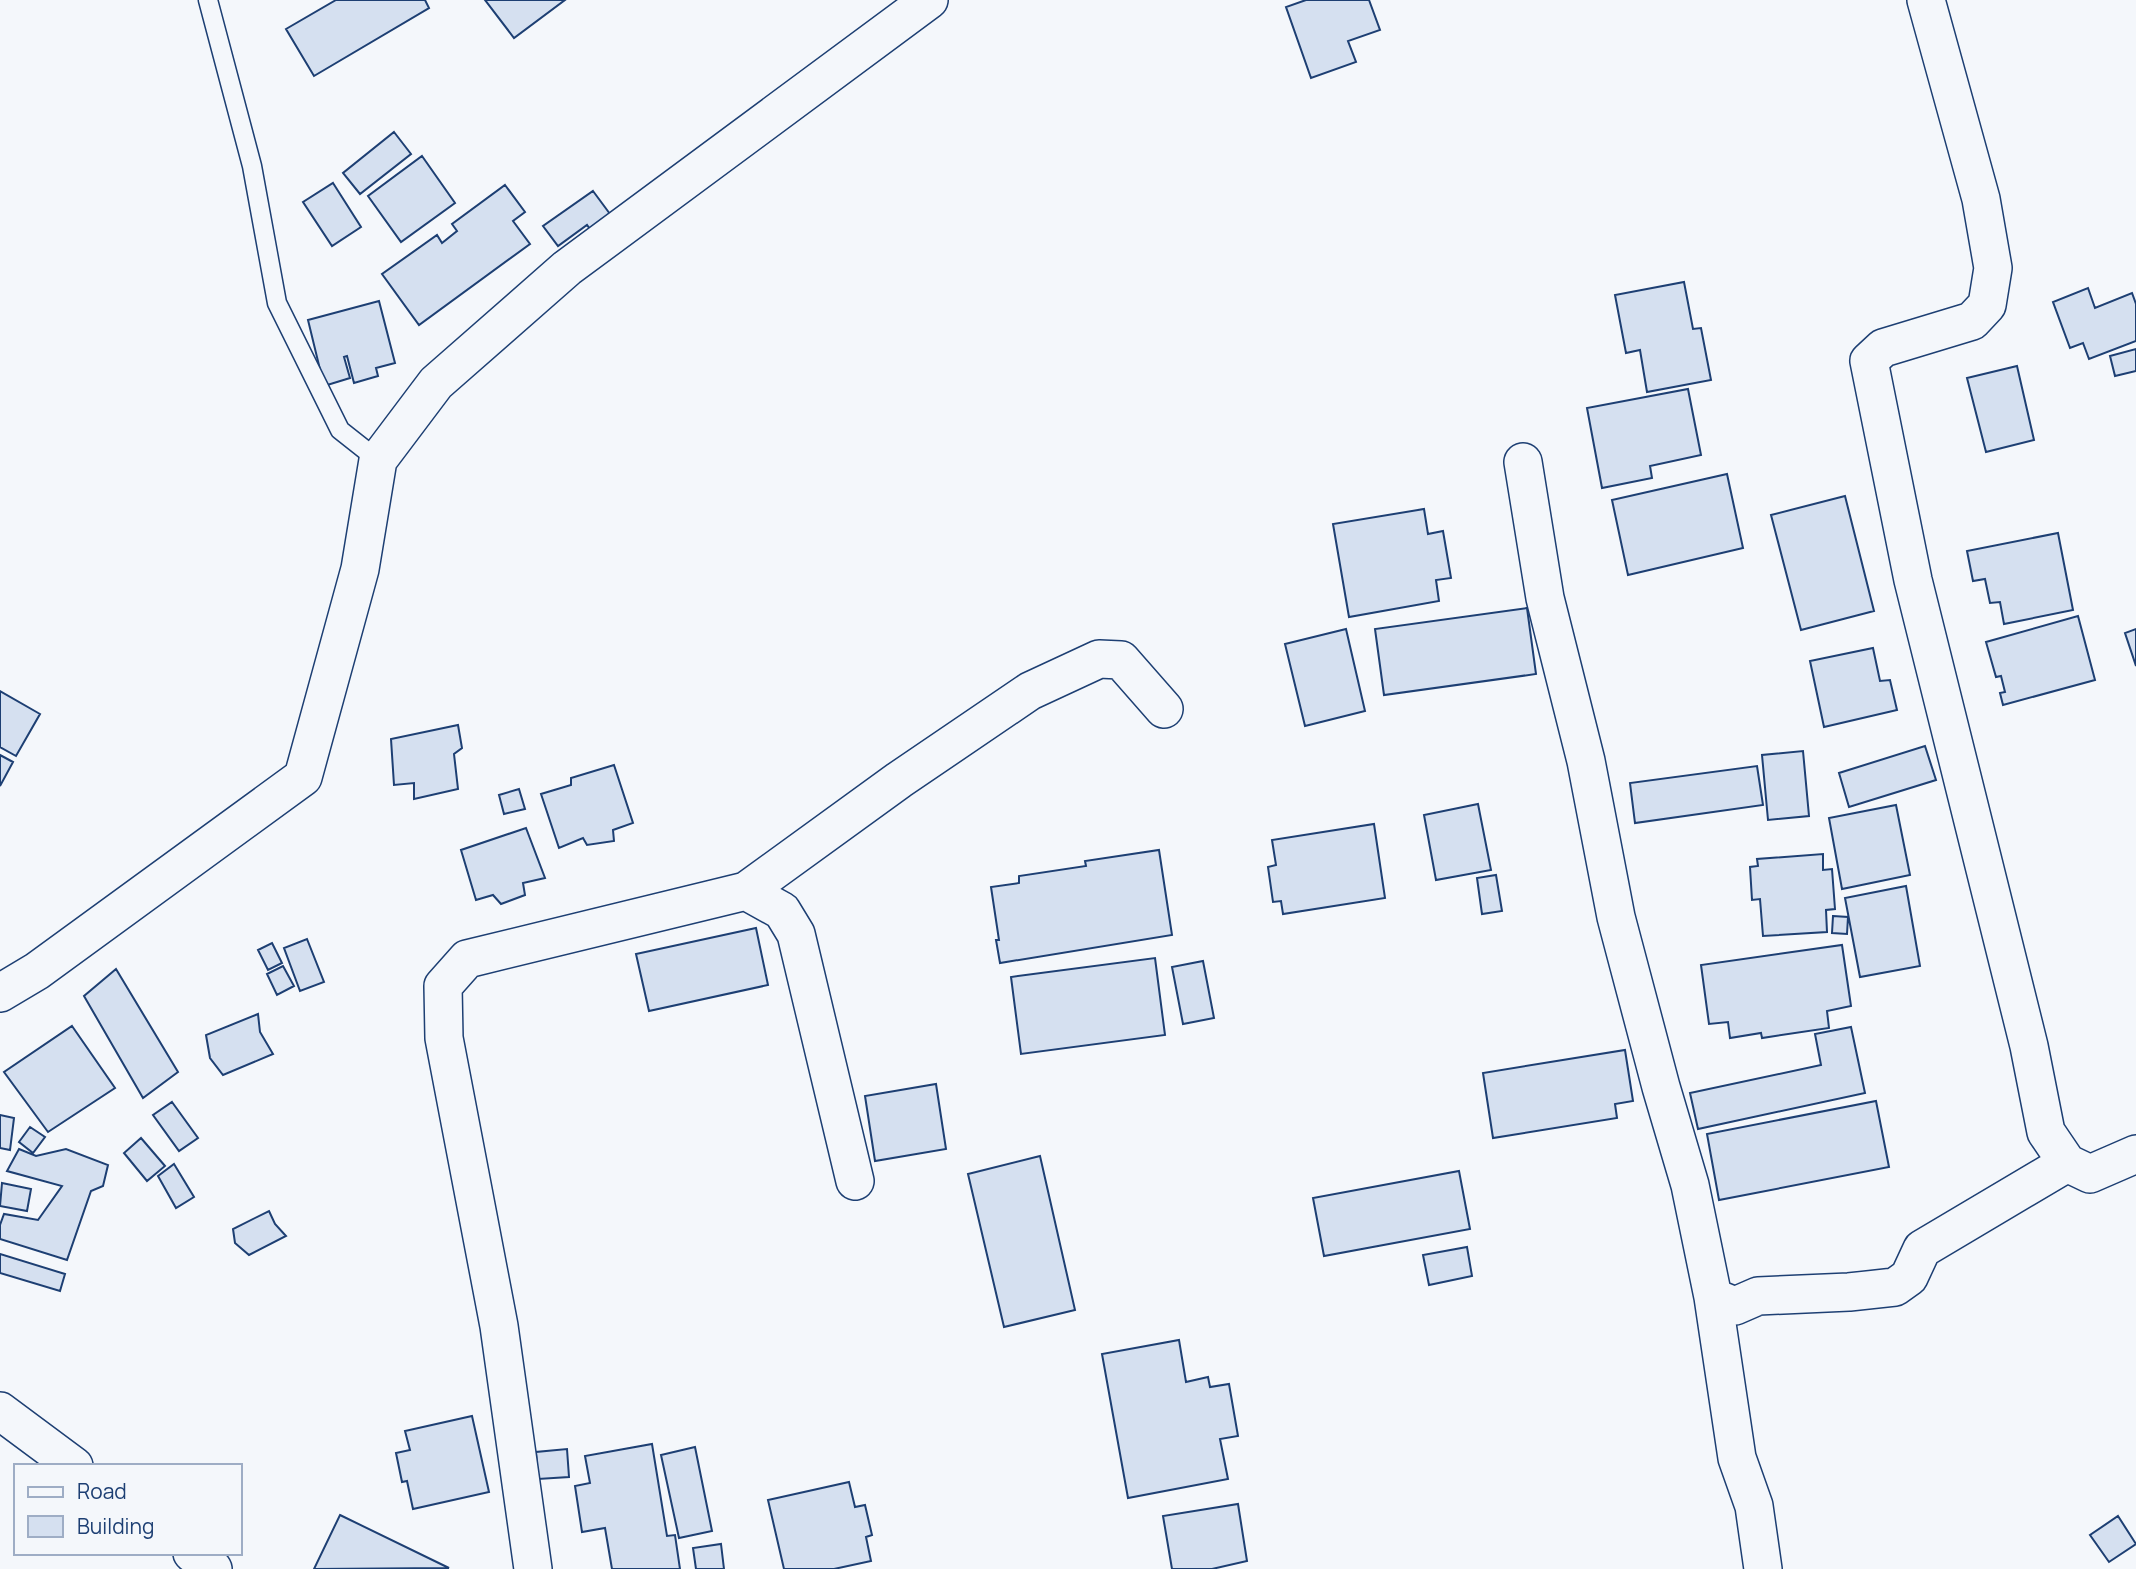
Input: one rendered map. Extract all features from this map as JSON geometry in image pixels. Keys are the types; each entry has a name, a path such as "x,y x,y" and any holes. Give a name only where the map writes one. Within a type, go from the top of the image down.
{"street":[{"path":"0,993 37,971 303,777 360,569 378,460 436,383 568,268 929,0"},
{"path":"1926,0 1981,200 1993,268 1987,305 1972,321 1883,348 1869,361 1913,580 2029,1046 2046,1132 2067,1163 2091,1174 2136,1154"},
{"path":"1523,462 1545,598 1586,761 1616,917 1690,1185 1713,1297 1737,1458 1754,1506 1763,1569"},
{"path":"533,1569 499,1326 444,1038 443,986 467,959 746,891 899,780 1030,691 1099,659 1121,660 1164,709"},
{"path":"746,891 782,911 796,934 855,1181"},
{"path":"1713,1297 1735,1306 1758,1296 1895,1287 1909,1277 1922,1249 2067,1163"},
{"path":"0,1411 71,1464"},
{"path":"195,1555 213,1569"}],"lane":[{"path":"208,0 252,166 276,303 340,430 378,460"}],"building":[{"path":"336,0 425,0 429,8 314,76 286,29"},
{"path":"485,0 565,0 514,38"},
{"path":"1306,0 1369,0 1380,30 1348,41 1356,62 1311,78 1286,7"},
{"path":"394,132 411,154 360,194 343,173"},
{"path":"422,156 455,203 401,242 368,196"},
{"path":"333,183 361,227 332,246 303,202"},
{"path":"505,185 525,212 513,221 530,244 419,325 382,274 437,235 442,243 457,231 452,224"},
{"path":"593,191 610,214 590,229 587,225 558,246 543,226"},
{"path":"1684,282 1693,329 1701,328 1711,380 1647,392 1640,350 1626,353 1615,295"},
{"path":"2088,288 2095,308 2132,293 2136,304 2136,341 2089,359 2083,343 2070,348 2053,302"},
{"path":"379,301 395,363 376,368 378,376 354,383 347,356 344,357 350,378 324,386 308,320"},
{"path":"2136,349 2136,371 2115,376 2110,356"},
{"path":"2017,366 2034,440 1986,452 1967,378"},
{"path":"1688,389 1701,455 1650,466 1652,478 1602,488 1587,408"},
{"path":"1727,474 1743,548 1628,575 1612,500"},
{"path":"1845,496 1874,611 1801,630 1771,515"},
{"path":"1424,509 1428,534 1443,531 1451,578 1436,580 1439,601 1349,617 1333,524"},
{"path":"2058,533 2073,610 2004,624 2000,602 1990,603 1985,579 1973,581 1967,551"},
{"path":"1527,608 1536,674 1384,695 1375,629"},
{"path":"2078,616 2095,680 2003,705 2000,693 2005,692 2001,676 1996,677 1986,642"},
{"path":"1346,629 1365,711 1305,726 1285,644"},
{"path":"2136,629 2136,666 2125,633"},
{"path":"1873,648 1880,681 1890,680 1897,710 1824,727 1810,661"},
{"path":"0,691 40,714 16,756 0,747"},
{"path":"458,725 462,748 454,754 458,789 414,799 414,783 394,785 391,739"},
{"path":"1925,746 1936,780 1849,807 1839,773"},
{"path":"1803,751 1809,816 1768,820 1762,755"},
{"path":"0,755 13,762 0,786"},
{"path":"614,765 633,823 613,830 614,841 587,845 583,838 559,848 541,794 571,785 571,778"},
{"path":"1757,766 1763,805 1635,823 1630,783"},
{"path":"519,789 525,809 504,814 499,795"},
{"path":"1478,804 1491,870 1436,880 1424,815"},
{"path":"1896,805 1910,875 1842,889 1829,818"},
{"path":"1374,824 1385,898 1283,914 1281,901 1273,902 1268,867 1276,865 1272,840"},
{"path":"526,828 545,878 523,883 525,895 501,904 493,895 476,900 461,850"},
{"path":"1159,850 1172,935 1000,963 991,887 1019,883 1019,876 1086,866 1085,861"},
{"path":"1823,854 1823,870 1832,869 1835,909 1826,910 1827,932 1763,936 1760,899 1752,900 1750,867 1758,866 1757,859"},
{"path":"1496,875 1502,911 1482,914 1477,878"},
{"path":"1906,886 1920,966 1860,977 1845,898"},
{"path":"1833,916 1848,917 1847,934 1832,933"},
{"path":"756,928 768,985 649,1011 636,954"},
{"path":"307,939 324,982 300,991 284,948"},
{"path":"272,943 282,963 268,970 258,950"},
{"path":"1842,945 1851,1006 1827,1011 1829,1028 1762,1038 1761,1033 1730,1038 1728,1022 1709,1024 1701,965"},
{"path":"1155,958 1165,1035 1021,1054 1011,977"},
{"path":"1203,961 1214,1018 1183,1024 1172,967"},
{"path":"283,966 294,986 277,995 267,974"},
{"path":"116,969 178,1072 143,1098 84,996"},
{"path":"258,1014 260,1032 273,1054 223,1075 210,1058 206,1035"},
{"path":"72,1026 115,1088 48,1132 4,1072"},
{"path":"1851,1027 1865,1093 1698,1129 1690,1093 1821,1065 1815,1034"},
{"path":"1625,1050 1633,1101 1615,1104 1617,1118 1493,1138 1483,1073"},
{"path":"936,1084 946,1149 875,1161 865,1096"},
{"path":"1876,1101 1889,1167 1719,1200 1707,1134"},
{"path":"172,1102 198,1138 179,1151 153,1115"},
{"path":"0,1115 14,1118 10,1150 0,1148"},
{"path":"30,1127 45,1137 33,1153 19,1142"},
{"path":"141,1138 165,1166 147,1181 124,1153"},
{"path":"19,1149 36,1156 66,1149 108,1165 103,1186 91,1191 67,1260 0,1239 0,1225 4,1214 38,1220 62,1186 7,1171"},
{"path":"1040,1156 1075,1310 1004,1327 968,1174"},
{"path":"174,1164 194,1197 176,1208 158,1176"},
{"path":"1459,1171 1470,1229 1324,1256 1313,1198"},
{"path":"2,1183 31,1189 27,1211 0,1206"},
{"path":"269,1211 275,1224 286,1236 249,1255 235,1243 233,1229"},
{"path":"1467,1247 1472,1276 1429,1285 1423,1255"},
{"path":"0,1254 65,1274 60,1291 0,1273"},
{"path":"1179,1340 1186,1382 1208,1377 1210,1387 1229,1384 1238,1436 1220,1439 1228,1479 1128,1498 1102,1354"},
{"path":"472,1416 489,1492 413,1509 407,1481 402,1482 396,1453 410,1450 405,1431"},
{"path":"652,1444 667,1536 675,1535 680,1569 612,1569 605,1528 582,1532 575,1486 590,1483 585,1456"},
{"path":"695,1447 712,1531 679,1538 661,1455"},
{"path":"567,1449 569,1477 538,1479 536,1452"},
{"path":"849,1482 855,1507 865,1505 872,1535 866,1537 871,1561 834,1569 784,1569 768,1500"},
{"path":"1238,1504 1247,1561 1212,1569 1172,1569 1163,1516"},
{"path":"340,1515 449,1568 314,1569"},
{"path":"2118,1516 2136,1544 2109,1562 2090,1535"},
{"path":"721,1544 724,1569 696,1569 693,1548"}]}
